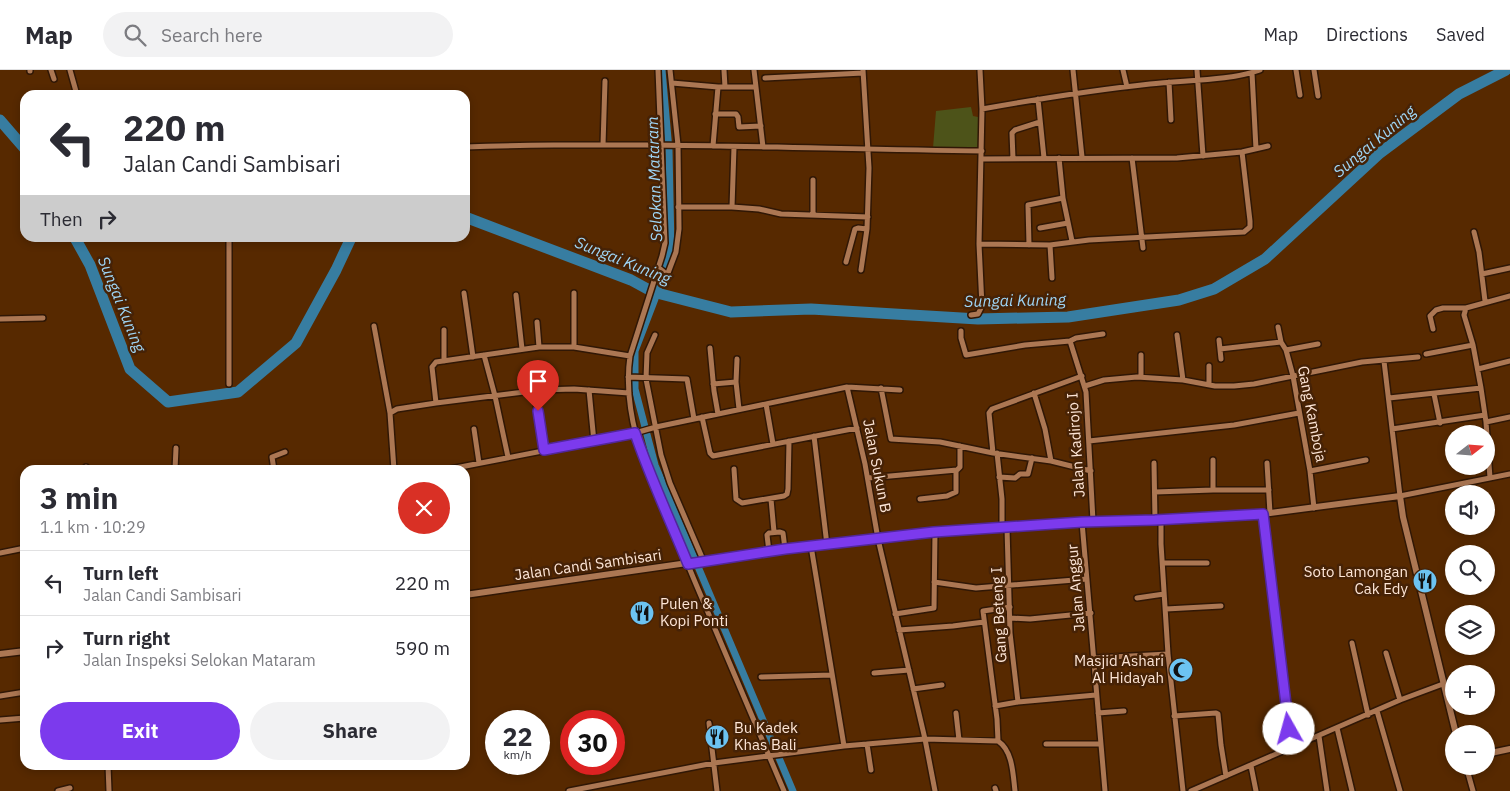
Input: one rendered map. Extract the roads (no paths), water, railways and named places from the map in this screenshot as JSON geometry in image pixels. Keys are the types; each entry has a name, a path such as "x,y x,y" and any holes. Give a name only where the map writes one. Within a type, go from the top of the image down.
{"street":[{"path":"51,70 54,79"},
{"path":"70,70 76,90"},
{"path":"658,70 664,145 665,243 660,271 630,356 629,393 644,460 772,756 784,791"},
{"path":"660,271 668,273 678,240 677,145 670,70"},
{"path":"724,70 725,87"},
{"path":"754,70 763,147"},
{"path":"971,315 978,314 982,306 979,244 982,151 980,70"},
{"path":"1073,70 1082,157"},
{"path":"1124,70 1127,87"},
{"path":"1197,70 1203,156"},
{"path":"982,109 1038,99 1197,79 1228,73 1252,73 1260,70"},
{"path":"1296,70 1300,95"},
{"path":"1314,70 1318,96"},
{"path":"766,78 863,72 869,168 868,229 861,270"},
{"path":"1252,73 1256,149"},
{"path":"603,145 605,80"},
{"path":"1169,82 1171,120"},
{"path":"672,83 718,87 755,87"},
{"path":"712,146 718,87"},
{"path":"1038,99 1044,158"},
{"path":"715,114 736,114 739,127 761,126"},
{"path":"1013,159 1012,133 1015,130 1040,122"},
{"path":"470,147 677,145 982,151"},
{"path":"981,159 1203,156 1242,152 1268,146"},
{"path":"732,207 734,147"},
{"path":"979,244 1050,245 1072,241 1241,233 1247,231 1250,227 1250,221 1242,152"},
{"path":"1059,158 1063,198 1072,241"},
{"path":"1132,158 1142,248"},
{"path":"813,214 814,180"},
{"path":"1029,245 1028,205 1063,198"},
{"path":"678,207 732,207 759,209 782,214 868,216"},
{"path":"1040,228 1068,222"},
{"path":"846,262 854,229 868,229"},
{"path":"1474,232 1479,252 1485,301"},
{"path":"229,242 229,384"},
{"path":"1050,245 1052,278"},
{"path":"1482,274 1510,268"},
{"path":"464,293 472,357"},
{"path":"574,293 574,346"},
{"path":"516,295 522,349"},
{"path":"1433,329 1430,316 1432,311 1444,308 1466,308 1485,301 1510,296"},
{"path":"1466,308 1464,315 1478,369 1486,422 1490,478"},
{"path":"0,319 43,318"},
{"path":"538,322 540,347"},
{"path":"374,326 390,413 394,465"},
{"name":"Gang Kamboja","path":"1278,327 1281,342 1286,350 1293,376 1310,471 1314,508"},
{"path":"444,330 444,361"},
{"path":"961,331 966,355 1025,345 1070,341 1076,338 1103,334"},
{"path":"655,335 647,353 646,379 661,456 670,483 703,562"},
{"path":"1177,335 1183,380"},
{"path":"1219,340 1221,359"},
{"name":"Jalan Kadirojo I","path":"1070,341 1085,386 1093,521"},
{"path":"1220,349 1281,342"},
{"path":"1286,350 1318,344"},
{"path":"1426,354 1473,345"},
{"path":"436,403 432,367 434,363 540,347 574,346 630,356"},
{"path":"710,348 718,414"},
{"path":"484,355 508,457"},
{"path":"1141,355 1141,377"},
{"path":"1085,386 1104,380 1141,377 1183,380 1210,386 1234,386 1254,384 1362,362 1384,362 1418,357"},
{"path":"737,359 736,382 739,409"},
{"path":"1478,369 1510,361"},
{"path":"1384,362 1403,517 1454,725"},
{"path":"1209,366 1210,386"},
{"path":"1051,461 1045,429 1034,393 1082,376"},
{"path":"629,378 687,378 694,419"},
{"path":"713,384 736,382"},
{"path":"469,465 594,442 847,387 900,390"},
{"name":"Jalan Sukun B","path":"847,387 868,478 878,539 925,739 935,791"},
{"path":"881,388 891,440 940,442 995,453 1051,461 1091,471"},
{"path":"1389,398 1481,388"},
{"path":"390,413 397,409 436,403 534,391 574,389 629,393"},
{"path":"589,390 594,442"},
{"path":"534,391 544,450"},
{"name":"Gang Beteng I","path":"1018,702 1012,651 1010,584 1005,528 990,411 995,407 1034,393"},
{"path":"1434,394 1440,423"},
{"path":"766,404 774,444"},
{"path":"1089,441 1234,425 1299,413"},
{"path":"1392,429 1485,415"},
{"path":"702,417 710,453 713,456 857,428"},
{"path":"1486,422 1510,417"},
{"path":"474,429 479,463"},
{"path":"814,436 827,545"},
{"path":"734,469 736,499 738,501 742,503 784,496 787,494 790,441"},
{"path":"868,478 959,470 960,446"},
{"path":"175,465 176,448"},
{"path":"273,465 272,457 285,452"},
{"path":"999,477 1015,478 1020,474 1028,474 1032,458"},
{"path":"1213,460 1213,490"},
{"path":"1310,471 1366,460"},
{"path":"1154,463 1155,492 1163,563 1168,654 1183,791"},
{"path":"1267,463 1269,490 1266,513 1292,747"},
{"path":"920,499 947,496 956,492 956,470"},
{"path":"1400,496 1510,474"},
{"path":"1155,492 1269,490"},
{"name":"Jalan Candi Sambisari","path":"470,594 785,549 934,532 1093,521 1158,520 1266,513 1400,496"},
{"path":"771,499 774,532"},
{"name":"Jalan Anggur","path":"1082,522 1105,791"},
{"path":"896,614 933,609 934,532"},
{"path":"769,552 766,535 768,533 783,533 785,549"},
{"path":"811,546 844,746"},
{"path":"0,553 20,549"},
{"path":"1163,563 1207,563"},
{"path":"934,582 976,588 1087,579"},
{"path":"1137,598 1164,594"},
{"path":"1166,609 1221,606"},
{"path":"998,741 984,610 1010,607"},
{"path":"1010,618 1030,619 1090,613"},
{"path":"899,630 984,622"},
{"path":"1352,643 1368,715"},
{"path":"0,654 20,651"},
{"path":"1386,653 1400,700"},
{"path":"1094,655 1168,654"},
{"path":"874,673 909,670"},
{"path":"761,677 832,675"},
{"path":"1191,791 1400,700 1443,684"},
{"path":"913,689 942,685"},
{"path":"0,696 20,693"},
{"path":"995,706 1096,695"},
{"path":"1098,713 1124,711"},
{"path":"1377,711 1400,791"},
{"path":"956,713 959,740"},
{"path":"1174,716 1218,714 1226,776"},
{"path":"0,720 20,718"},
{"path":"708,723 717,791"},
{"path":"1336,728 1352,791"},
{"path":"1318,736 1327,791"},
{"path":"569,791 714,763 844,746 925,739 998,741 1005,746 1010,760 1015,791"},
{"path":"867,744 871,770"},
{"path":"1046,744 1101,744"},
{"path":"1495,752 1510,749"},
{"path":"1251,766 1256,791"},
{"path":"108,770 109,791"},
{"path":"1468,775 1472,791"},
{"path":"58,791 70,788"}],"waterway":[{"name":"Selokan Mataram","path":"662,70 669,150 671,248 655,299 635,351 635,389 655,465 793,791"},
{"name":"Sungai Kuning","path":"470,219 631,280 653,292 731,312 811,309 978,319 1068,317 1179,300 1214,289 1265,259 1380,153 1459,94 1506,70"},
{"name":"Sungai Kuning","path":"0,120 20,143"},
{"name":"Sungai Kuning","path":"77,242 90,265 130,369 168,402 238,392 296,343 349,242"}],"place":[{"name":"Soto Lamongan Cak Edy","path":"1425,581"},
{"name":"Pulen & Kopi Ponti","path":"642,613"},
{"name":"Masjid Ashari Al Hidayah","path":"1181,670"},
{"name":"Bu Kadek Khas Bali","path":"717,737"}]}
